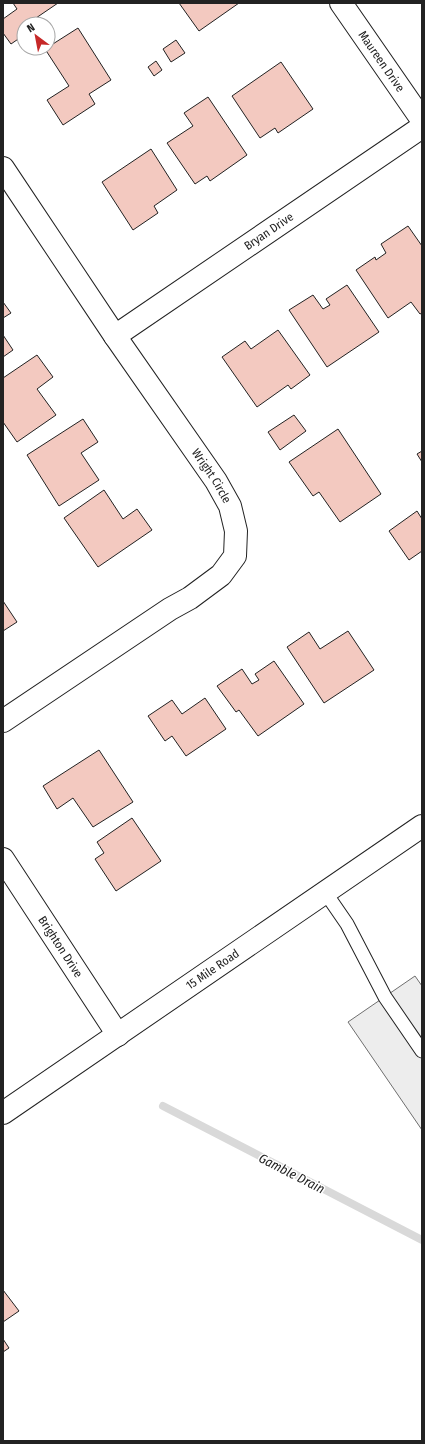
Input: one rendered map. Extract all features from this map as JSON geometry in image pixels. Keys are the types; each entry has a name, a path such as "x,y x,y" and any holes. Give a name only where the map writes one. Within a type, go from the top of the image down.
{"street":[{"name":"Maureen Drive","path":"341,3 422,120"},
{"name":"Bryan Drive","path":"115,336 422,127"},
{"name":"Wright Circle","path":"3,168 115,336 216,481 230,506 236,531 235,556 221,575 206,587 170,609 3,720"},
{"name":"15 Mile Road","path":"3,1113 422,826"},
{"name":"Brighton Drive","path":"3,859 118,1035"}],"lane":[{"path":"325,892 346,924 385,996 422,1051"}],"shaded area":[{"path":"415,976 422,986 422,1130 348,1022"}],"building":[{"path":"13,3 58,3 39,16 16,16 16,41 11,44 3,33 3,19 17,9"},
{"path":"179,3 239,3 199,31"},
{"path":"78,28 111,80 89,94 95,104 63,125 47,100 69,86 50,56 56,56 56,42"},
{"path":"176,40 185,53 171,62 163,49"},
{"path":"156,61 162,70 154,76 148,67"},
{"path":"281,62 313,109 278,133 275,128 260,138 232,96"},
{"path":"208,97 247,155 210,181 207,176 195,184 167,143 193,126 184,113"},
{"path":"151,149 177,190 154,206 158,213 133,230 102,182"},
{"path":"408,226 422,246 422,313 420,314 411,302 388,318 356,270 375,257 376,260 386,253 381,244"},
{"path":"347,285 379,332 327,367 289,310 313,295 323,309 330,305 326,299"},
{"path":"3,302 11,313 3,318"},
{"path":"278,330 310,375 291,389 288,385 257,407 222,357 245,341 251,349"},
{"path":"3,335 13,350 3,357"},
{"path":"37,355 53,377 37,389 56,415 17,442 3,422 3,378"},
{"path":"294,415 306,431 280,450 268,432"},
{"path":"83,419 98,442 81,453 99,480 59,506 27,455"},
{"path":"338,429 381,494 340,522 319,492 313,496 289,462"},
{"path":"422,451 422,462 417,454"},
{"path":"104,490 123,519 137,509 152,530 98,567 64,518"},
{"path":"417,511 422,519 422,551 409,560 389,531"},
{"path":"3,601 17,622 3,631"},
{"path":"348,631 374,670 324,703 287,647 309,632 320,649"},
{"path":"274,661 304,704 258,736 239,710 236,712 217,686 242,669 252,684 259,680 255,674"},
{"path":"205,698 226,729 186,756 172,736 165,741 148,716 172,700 182,714"},
{"path":"99,750 133,802 93,827 73,798 57,809 43,786"},
{"path":"132,818 161,861 116,891 95,859 104,853 97,842"},
{"path":"3,1290 19,1311 3,1322"},
{"path":"3,1339 9,1348 3,1352"}],"waterway":[{"name":"Gamble Drain","path":"163,1106 422,1240"}]}
